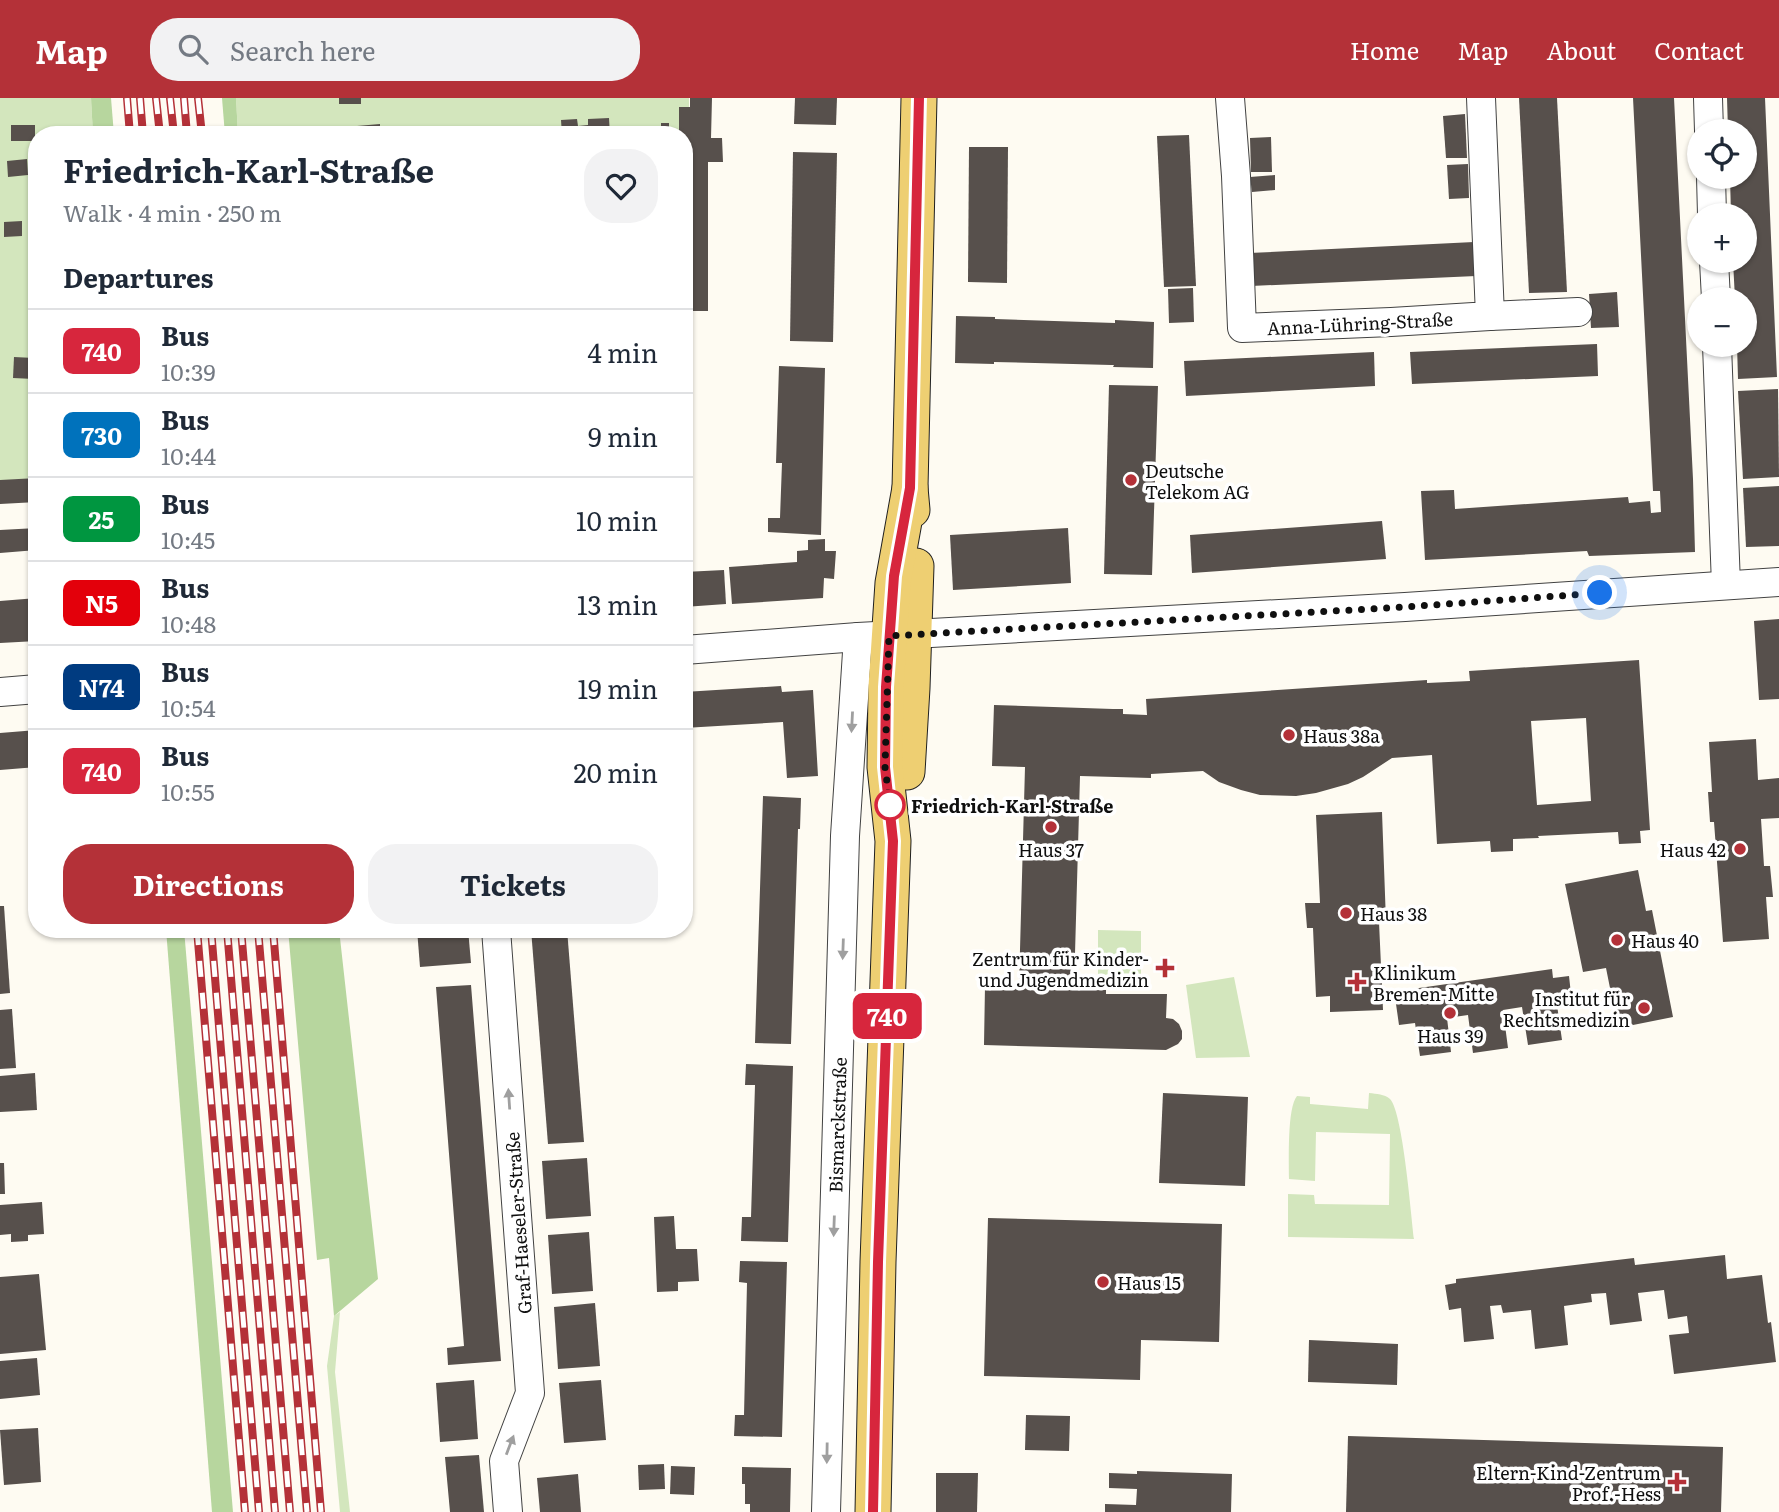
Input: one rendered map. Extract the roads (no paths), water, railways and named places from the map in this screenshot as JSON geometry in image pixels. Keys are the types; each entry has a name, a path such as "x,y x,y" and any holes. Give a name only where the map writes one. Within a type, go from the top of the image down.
{"main road":[{"name":"Bismarckstraße","path":"873,1512 878,1250 893,841 908,769 879,640 917,575 910,488 919,98"}],"street":[{"name":"Anna-Lühring-Straße","path":"1230,98 1242,328 1490,316"},
{"path":"1481,98 1490,316 1578,312"},
{"path":"1708,98 1709,119"},
{"path":"1717,357 1726,585"},
{"path":"693,650 1779,582"},
{"name":"Bismarckstraße","path":"826,1512 845,836 879,640"},
{"path":"0,692 28,690"},
{"name":"Graf-Haeseler-Straße","path":"497,938 530,1393 504,1461 508,1512"}],"railway":[{"path":"127,98 129,126"},
{"path":"140,98 142,126"},
{"path":"156,98 159,126"},
{"path":"170,98 173,126"},
{"path":"184,98 186,126"},
{"path":"198,98 201,126"},
{"path":"198,938 245,1512"},
{"path":"212,938 259,1512"},
{"path":"228,938 275,1512"},
{"path":"242,938 290,1512"},
{"path":"259,938 307,1512"},
{"path":"274,938 321,1512"}],"place":[{"name":"Deutsche Telekom AG","path":"1131,480"},
{"name":"Haus 38a","path":"1289,735"},
{"name":"Friedrich-Karl-Straße","path":"890,805"},
{"name":"Haus 37","path":"1051,827"},
{"name":"Haus 42","path":"1740,849"},
{"name":"Haus 38","path":"1346,913"},
{"name":"Haus 40","path":"1617,940"},
{"name":"Zentrum für Kinder- und Jugendmedizin","path":"1165,968"},
{"name":"Klinikum Bremen-Mitte","path":"1357,982"},
{"name":"Institut für Rechtsmedizin","path":"1644,1008"},
{"name":"Haus 39","path":"1450,1013"},
{"name":"Haus 15","path":"1103,1282"},
{"name":"Eltern-Kind-Zentrum Prof.-Hess","path":"1677,1482"}]}
